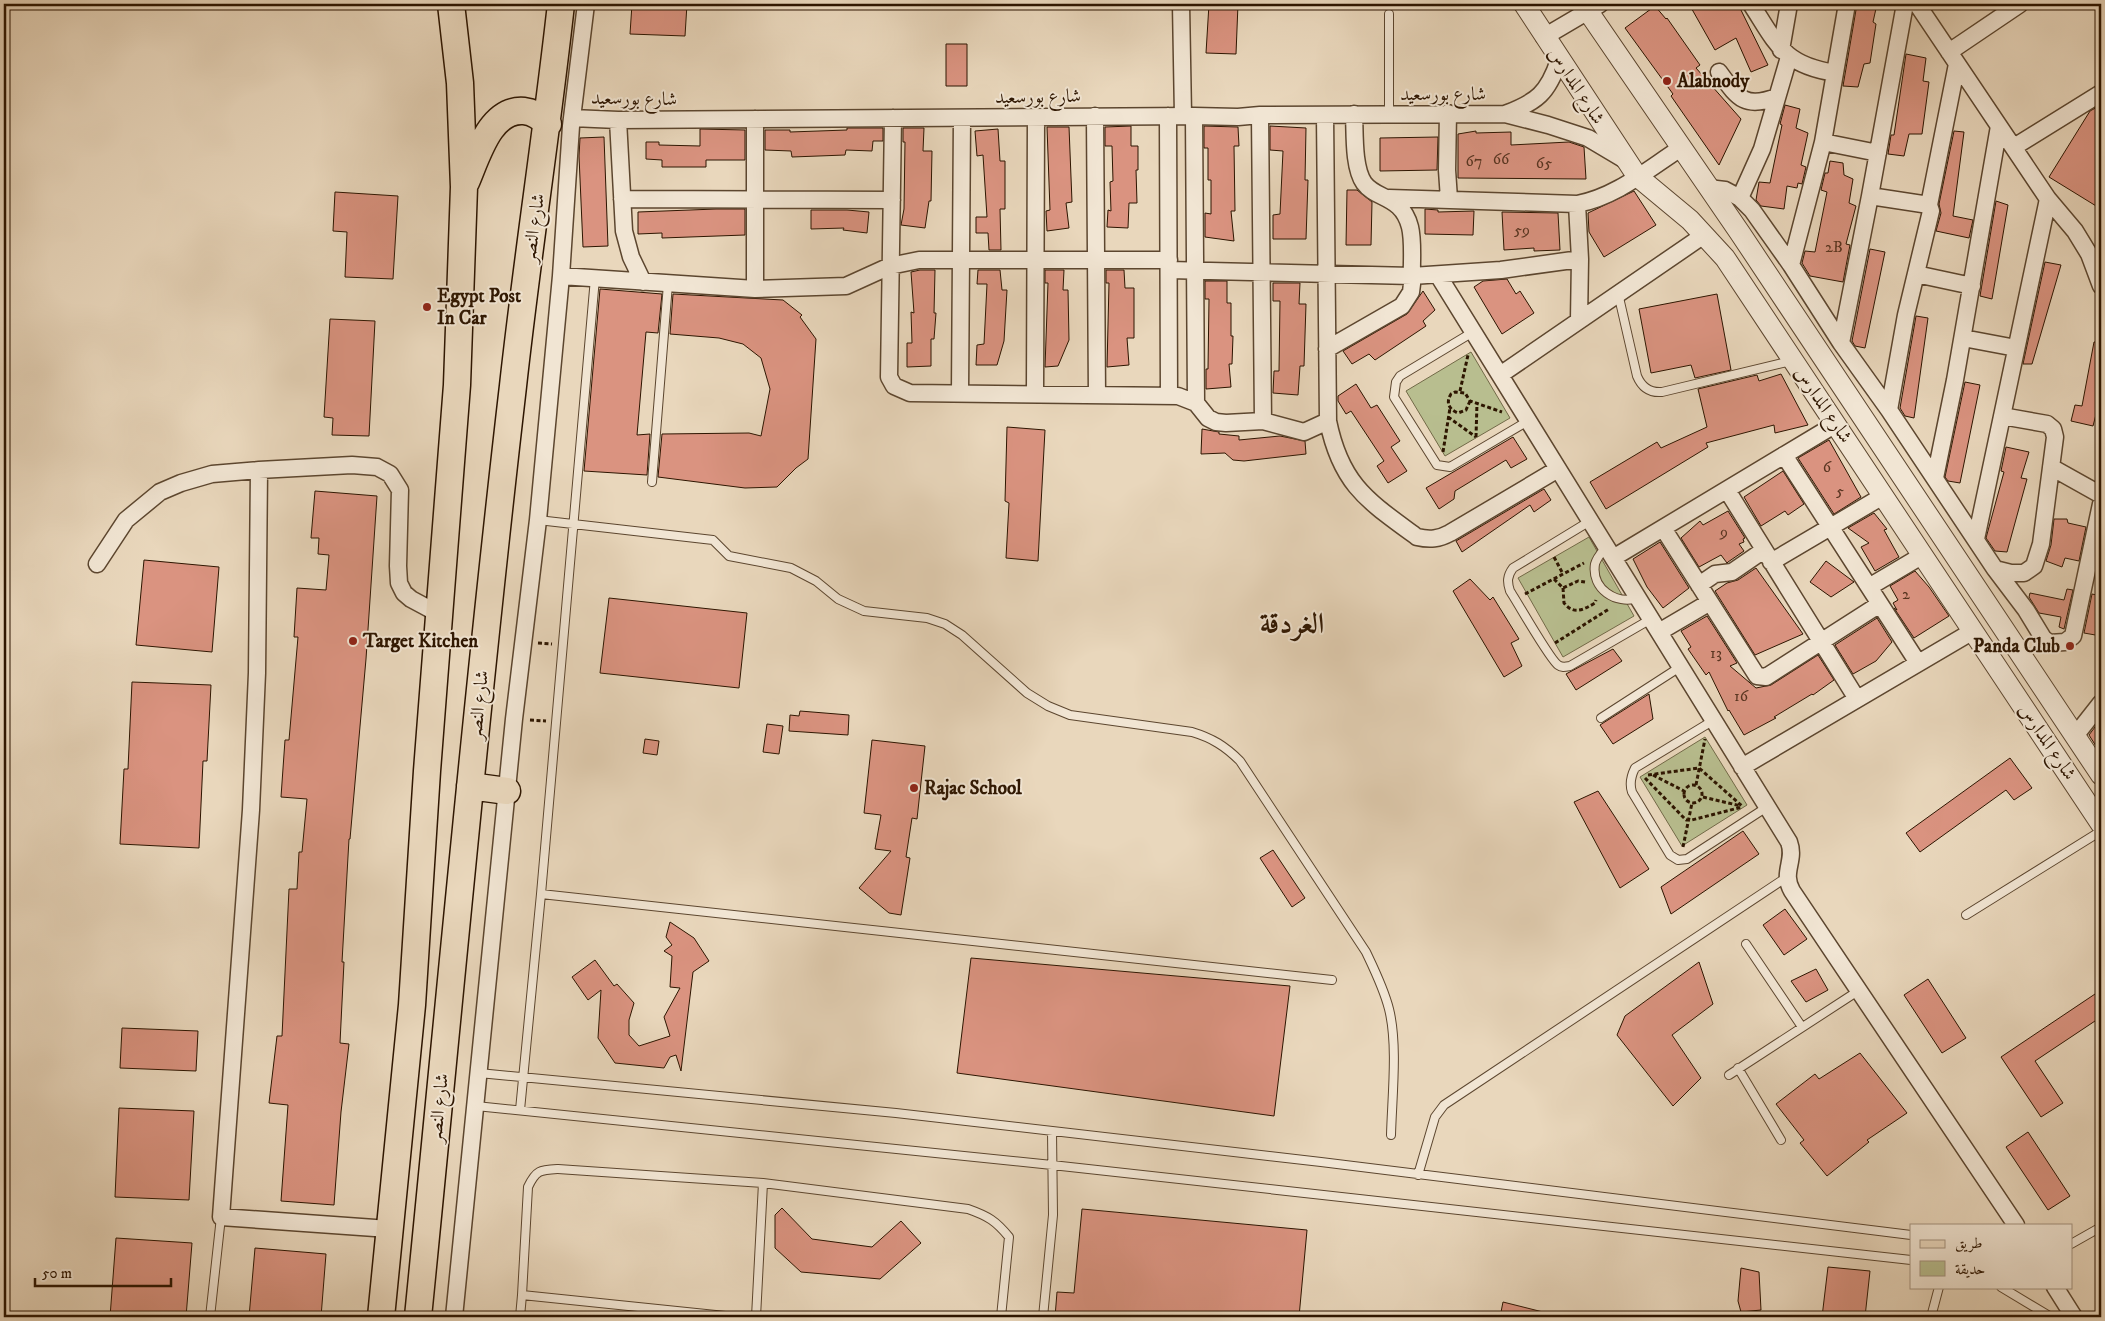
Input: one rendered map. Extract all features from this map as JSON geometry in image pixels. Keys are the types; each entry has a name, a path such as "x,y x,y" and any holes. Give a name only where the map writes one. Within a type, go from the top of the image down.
{"main road":[{"name":"شارع النصر","path":"381,1317 412,1005 427,771 457,385 464,186 460,83 451,4"},
{"name":"شارع النصر","path":"418,1317 470,786 513,383 560,121 561,4"},
{"path":"464,186 491,126 504,115 519,111 560,121"},
{"path":"470,786 507,790"}],"street":[{"path":"454,1317 514,719 538,520 561,276 560,121 586,4"},
{"path":"1181,4 1182,116 1195,270 1196,403"},
{"name":"شارع المدارس","path":"1524,4 1637,176 1664,197 1725,258 2101,824"},
{"path":"1751,4 1785,54 1818,71 1835,74"},
{"path":"1740,198 1762,149 1777,97 1785,54 1789,4"},
{"path":"1791,265 1822,142 1847,4"},
{"path":"1841,343 1905,4"},
{"path":"1916,4 2014,146 2048,199 2075,231 2089,254 2101,286"},
{"path":"1890,410 1906,315 1931,211 1929,205 1953,58 2020,4"},
{"path":"1544,37 1590,6"},
{"name":"شارع المدارس","path":"1590,6 1681,148 2101,775"},
{"name":"شارع بورسعيد","path":"1505,114 1527,106 1542,94 1553,78 1559,60"},
{"path":"1719,72 1735,94 1746,101 1760,103 1777,97"},
{"path":"2014,146 2101,93"},
{"path":"1328,349 1402,306 1411,292 1410,227 1401,210 1389,198 1364,184 1358,169 1354,114"},
{"path":"1448,114 1447,170 1450,199"},
{"name":"شارع بورسعيد","path":"560,121 1095,116 1238,118 1260,115 1505,114 1588,138 1625,160"},
{"path":"1260,115 1262,421"},
{"path":"1326,115 1328,421 1333,446 1345,472 1362,494 1417,538 1429,540 1440,538 1450,533 1558,469"},
{"path":"1095,116 1097,395"},
{"path":"1169,396 1169,265 1182,116"},
{"path":"1034,394 1036,117"},
{"path":"893,118 889,377 894,386 910,393 1178,396 1196,403 1208,418 1216,422 1262,421 1304,432 1328,421"},
{"path":"960,394 962,118"},
{"path":"755,119 755,289"},
{"path":"618,120 622,199 627,244 643,282"},
{"path":"1937,482 1935,478 1972,286 1999,126"},
{"path":"1822,142 1878,153"},
{"path":"1389,198 1577,204 1607,196 1681,148"},
{"path":"1708,188 1725,190 1740,198 1752,210 1791,265 1841,343 1890,410 1995,569 2026,610 2043,638 2049,643 2070,640 2073,636 2101,504"},
{"path":"1870,196 1929,205"},
{"path":"622,199 892,200"},
{"path":"1976,538 2048,199"},
{"path":"1577,204 1580,259 1580,320"},
{"path":"1500,375 1704,235"},
{"path":"561,276 755,289 846,286 890,266 919,260 961,262 1096,261 1169,265 1195,270 1412,276 1438,275 1580,259"},
{"path":"1916,274 1972,286"},
{"path":"1438,275 1590,521 1630,599 1655,626 1711,722 1742,767 1791,848 1792,856 1786,877 1792,891 2015,1224"},
{"path":"1962,338 2016,348"},
{"path":"1995,569 2010,573 2024,573 2034,566 2041,544 2055,437 2053,429 2047,424 2002,416"},
{"path":"1606,554 1663,528 1836,424"},
{"path":"1784,455 1918,663"},
{"path":"97,564 126,520 160,492 212,474 352,465 377,467 390,474 400,490 399,583 404,593 439,614"},
{"path":"2051,466 2101,495"},
{"path":"259,470 257,673 251,810 221,1216 389,1229"},
{"path":"1727,490 1857,700"},
{"path":"1699,585 1715,574 1732,572 1831,527 1883,496"},
{"path":"1663,528 1760,677 1766,677 1880,604"},
{"path":"1869,587 1923,556"},
{"path":"1655,626 1710,602"},
{"path":"1742,767 1973,630"},
{"path":"2075,736 2101,703"},
{"path":"2055,1289 2074,1317"}],"lane":[{"path":"1389,14 1389,114"},
{"path":"520,1110 542,894 595,278"},
{"path":"652,482 668,284"},
{"path":"1618,293 1637,376 1644,388 1650,391 1662,392 1793,361"},
{"path":"1473,332 1400,376 1394,389 1394,397 1437,465 1441,467 1450,467 1528,421"},
{"path":"538,520 713,540 729,556 791,568 816,581 838,599 864,611 927,618 945,624 962,635 1027,693 1048,706 1070,715 1192,732 1211,738 1226,748 1240,761 1366,952 1380,980 1390,1010 1393,1042 1391,1135"},
{"path":"1590,521 1513,568 1509,573 1508,585 1515,599 1555,663 1562,667 1570,666 1655,626"},
{"path":"1606,554 1595,565 1596,574 1601,585 1607,594 1630,599"},
{"path":"1601,718 1680,667"},
{"path":"1711,722 1636,768 1630,780 1632,792 1670,855 1680,860 1687,859 1765,804"},
{"path":"1966,915 2101,831"},
{"path":"1418,1174 1435,1117 1444,1105 1786,877"},
{"path":"542,894 1332,980"},
{"path":"1746,944 1802,1027"},
{"path":"1729,1074 1858,991"},
{"path":"1738,1068 1781,1140"},
{"path":"478,1073 896,1113 1418,1174 1910,1235"},
{"path":"476,1106 1052,1165 1910,1260"},
{"path":"1043,1317 1053,1215 1052,1132"},
{"path":"520,1317 528,1187 533,1177 541,1170 558,1169 763,1183 968,1210 985,1215 999,1224 1009,1237 1001,1317"},
{"path":"756,1317 763,1183"},
{"path":"210,1317 221,1216"},
{"path":"2072,1243 2101,1227"},
{"path":"1931,1317 1938,1288"},
{"path":"2003,1288 2052,1317"},
{"path":"522,1295 735,1317"}],"path":[{"path":"1460,391 1473,332"},
{"path":"1441,467 1450,408 1448,403 1451,394 1460,391 1465,393 1470,401 1528,421"},
{"path":"1450,408 1458,413 1462,412 1469,406 1470,401"},
{"path":"1476,437 1477,403"},
{"path":"1448,417 1487,446"},
{"path":"1548,546 1563,574"},
{"path":"1515,599 1606,554"},
{"path":"1554,579 1563,588 1564,603 1575,611 1582,611 1595,603 1596,597"},
{"path":"1563,588 1578,581 1586,582 1591,589"},
{"path":"1546,649 1630,599"},
{"path":"523,642 563,645"},
{"path":"514,719 556,722"},
{"path":"1696,785 1711,722"},
{"path":"1688,820 1643,776 1699,768 1742,806"},
{"path":"1652,775 1684,791"},
{"path":"1684,791 1687,787 1696,785"},
{"path":"1696,785 1700,788 1702,797"},
{"path":"1684,791 1686,801 1692,803 1700,801 1702,797"},
{"path":"1702,797 1742,806"},
{"path":"1680,860 1692,803"},
{"path":"1688,820 1742,806 1765,804"}],"green space":[{"path":"1471,352 1510,418 1445,456 1406,391"},
{"path":"1589,537 1634,616 1563,657 1518,578"},
{"path":"1705,737 1747,805 1682,846 1640,777"}],"building":[{"path":"632,4 687,4 685,36 630,34"},
{"path":"1209,4 1238,4 1236,54 1206,53"},
{"path":"1689,4 1738,4 1768,65 1751,72 1736,38 1715,50"},
{"path":"1857,4 1877,4 1873,22 1876,24 1870,63 1864,64 1858,87 1843,86"},
{"path":"1655,6 1667,18 1700,65 1696,68 1741,119 1719,165 1671,96 1673,94 1625,28"},
{"path":"946,44 967,44 967,86 946,86"},
{"path":"1906,54 1926,58 1923,81 1929,82 1922,134 1909,134 1904,156 1888,154 1891,135 1894,135"},
{"path":"1785,105 1800,109 1796,128 1808,133 1801,165 1806,167 1802,184 1798,183 1797,188 1787,186 1784,209 1761,206 1756,200 1759,182 1770,183"},
{"path":"2101,105 2101,209 2049,177 2090,111"},
{"path":"1131,126 1131,146 1138,146 1138,170 1136,170 1137,203 1129,203 1128,228 1107,227 1108,210 1111,211 1110,182 1113,181 1112,146 1105,146 1105,127"},
{"path":"1204,126 1238,127 1239,146 1234,146 1235,211 1231,211 1234,241 1205,237 1205,213 1211,214 1211,180 1208,180 1208,148 1204,148"},
{"path":"1270,126 1306,128 1305,180 1308,180 1306,239 1273,239 1273,215 1280,214 1283,151 1270,150"},
{"path":"1047,127 1069,127 1072,202 1066,203 1069,228 1047,231 1046,211 1050,210"},
{"path":"847,128 883,128 883,141 873,141 872,151 846,150 845,155 792,157 791,151 765,150 765,130 790,130 790,132 847,130"},
{"path":"903,128 924,128 923,151 932,151 931,201 929,201 925,228 901,225 904,209 905,142 903,142"},
{"path":"700,129 745,130 745,160 706,160 706,167 662,167 662,160 646,159 646,142 659,142 659,145 700,146"},
{"path":"998,129 1000,161 1005,161 1005,209 1000,209 1001,250 989,250 988,233 976,233 976,217 987,217 983,155 977,156 975,131"},
{"path":"1476,131 1476,133 1511,132 1511,145 1569,142 1584,147 1586,179 1458,178 1458,134"},
{"path":"1954,131 1964,132 1953,216 1973,220 1969,238 1936,231 1941,213 1939,204"},
{"path":"604,137 608,246 583,247 580,138"},
{"path":"1438,137 1437,170 1380,171 1380,138"},
{"path":"1830,161 1843,163 1844,175 1853,179 1849,203 1856,206 1846,244 1850,245 1843,282 1810,276 1802,263 1805,251 1815,252 1827,192 1821,190 1825,173 1828,173"},
{"path":"1347,190 1357,190 1372,202 1371,245 1346,245"},
{"path":"1634,191 1656,225 1604,257 1589,232 1588,213"},
{"path":"335,192 398,196 393,279 345,277 347,232 333,231"},
{"path":"1996,201 2008,205 1992,299 1980,296"},
{"path":"745,209 745,235 662,238 662,233 638,234 638,212"},
{"path":"1425,209 1438,210 1438,212 1474,211 1473,235 1425,234"},
{"path":"811,210 869,212 867,233 843,230 844,228 811,229"},
{"path":"1502,212 1558,213 1560,250 1534,251 1534,248 1504,250"},
{"path":"1870,249 1885,252 1865,348 1855,346 1852,341"},
{"path":"2045,262 2061,265 2032,364 2023,364"},
{"path":"935,270 934,313 936,313 934,339 931,339 931,366 907,367 907,343 912,343 911,312 914,313 911,272"},
{"path":"978,270 1000,270 1002,290 1007,290 1004,341 997,365 976,365 977,345 984,344 987,284 977,284"},
{"path":"1045,270 1064,270 1063,290 1068,290 1069,340 1058,366 1045,367 1048,283 1045,283"},
{"path":"1106,270 1124,270 1125,288 1134,288 1134,338 1127,338 1129,365 1107,367 1109,283 1106,283"},
{"path":"1507,279 1516,294 1520,291 1534,313 1502,334 1474,287 1483,281"},
{"path":"1205,281 1227,281 1227,303 1231,303 1231,336 1233,336 1232,364 1229,364 1231,387 1206,389 1209,299 1205,299"},
{"path":"1273,283 1300,283 1299,304 1306,304 1304,366 1300,366 1298,395 1273,393 1274,371 1279,371 1280,301 1273,301"},
{"path":"600,289 662,294 658,333 646,332 637,435 650,434 647,475 584,471"},
{"path":"1423,291 1435,310 1423,321 1426,326 1375,360 1369,354 1352,364 1343,351 1407,314"},
{"path":"673,294 783,300 802,315 800,317 816,339 808,459 777,487 745,488 658,477 662,434 749,433 761,436 770,389 761,358 743,344 719,338 670,334"},
{"path":"1717,294 1731,370 1695,378 1691,365 1651,373 1639,309"},
{"path":"1916,316 1928,318 1914,418 1905,416 1900,408"},
{"path":"330,319 375,321 369,436 332,435 333,418 324,417"},
{"path":"2094,342 2101,342 2101,395 2093,426 2071,421 2075,405 2082,406"},
{"path":"1781,374 1808,425 1775,433 1774,425 1706,443 1708,447 1606,509 1590,482 1657,442 1661,448 1707,427 1698,389 1757,375 1759,381"},
{"path":"1965,382 1980,385 1960,483 1948,481 1945,477"},
{"path":"1356,384 1371,408 1377,405 1400,441 1391,447 1407,471 1388,483 1377,466 1384,461 1351,411 1346,414 1338,401 1338,396"},
{"path":"1007,427 1045,430 1038,561 1006,558 1009,503 1005,501"},
{"path":"1202,429 1219,432 1219,434 1239,436 1239,440 1280,436 1305,441 1306,454 1244,461 1233,460 1225,453 1201,454"},
{"path":"1513,437 1527,459 1511,468 1506,460 1455,491 1454,499 1439,509 1426,488"},
{"path":"1829,440 1861,497 1834,514 1798,458"},
{"path":"2006,447 2029,452 2021,478 2027,479 2007,552 1995,551 1986,538 2004,472 2001,471"},
{"path":"1783,471 1804,504 1788,515 1785,511 1761,526 1744,497"},
{"path":"1544,489 1551,500 1534,512 1530,505 1462,552 1456,541"},
{"path":"315,491 377,496 366,659 349,839 342,962 344,962 340,1043 349,1044 341,1112 334,1205 281,1201 288,1105 269,1103 277,1036 282,1036 289,889 297,889 299,852 302,852 307,799 281,797 285,740 289,740 298,637 294,637 297,588 326,590 329,555 318,554 319,538 311,538"},
{"path":"1728,511 1745,538 1743,539 1744,542 1739,544 1744,551 1727,563 1721,555 1699,567 1681,538 1700,521 1703,525"},
{"path":"1874,513 1887,529 1884,530 1899,557 1875,571 1861,547 1869,543 1848,528"},
{"path":"2054,519 2067,519 2068,523 2086,527 2079,561 2065,558 2062,567 2046,561 2051,545"},
{"path":"1660,542 1689,588 1663,608 1647,587 1633,559"},
{"path":"144,560 219,567 212,652 136,645"},
{"path":"1826,561 1854,582 1831,597 1810,582"},
{"path":"1756,568 1803,634 1755,655 1715,591 1727,583 1738,580"},
{"path":"1915,571 1929,587 1949,616 1914,638 1894,608 1897,610 1893,603 1898,600 1890,586"},
{"path":"1470,579 1490,600 1493,597 1519,639 1511,643 1522,666 1504,677 1453,591"},
{"path":"2067,589 2073,590 2064,629 2059,627 2061,617 2039,613 2029,597 2030,593 2064,600"},
{"path":"2092,594 2101,596 2101,636 2084,633"},
{"path":"609,598 747,613 739,688 600,673"},
{"path":"1707,616 1737,663 1730,666 1756,688 1771,685 1818,655 1834,680 1813,695 1774,717 1776,718 1744,735 1728,711 1709,672 1706,675 1688,649 1691,647 1681,631"},
{"path":"1877,618 1892,642 1876,661 1853,674 1835,645"},
{"path":"1613,649 1622,661 1576,690 1566,674"},
{"path":"132,682 211,685 207,761 203,761 199,848 120,844 124,769 128,769"},
{"path":"1649,694 1653,719 1613,744 1600,725"},
{"path":"800,711 849,715 848,735 789,731 790,715 799,716"},
{"path":"2101,719 2101,754 2089,735"},
{"path":"767,724 783,726 779,754 763,752"},
{"path":"645,739 659,741 657,755 643,753"},
{"path":"872,740 925,746 917,819 912,818 906,857 910,858 901,915 889,913 859,888 891,851 875,849 881,815 864,813"},
{"path":"2010,758 2032,788 2014,800 2006,790 1920,852 1906,833"},
{"path":"1598,791 1649,869 1620,888 1574,802"},
{"path":"1743,831 1759,854 1671,914 1661,887"},
{"path":"1273,850 1305,898 1292,907 1260,858"},
{"path":"1785,909 1807,939 1784,955 1763,925"},
{"path":"670,922 694,938 709,961 693,972 681,1071 676,1055 670,1057 664,1068 615,1063 598,1038 601,990 588,1000 572,977 595,960 614,986 617,984 634,1003 629,1020 629,1035 639,1046 670,1036 664,1017 680,988 670,987 672,956 664,951 672,945 666,937"},
{"path":"971,958 1290,986 1274,1116 957,1073"},
{"path":"1699,962 1713,1004 1672,1035 1701,1078 1673,1106 1617,1035 1625,1016"},
{"path":"1816,969 1828,990 1806,1002 1791,981"},
{"path":"1928,979 1966,1038 1942,1053 1904,995"},
{"path":"2101,990 2101,1017 2035,1061 2063,1103 2041,1117 2001,1057"},
{"path":"122,1028 198,1031 196,1071 120,1068"},
{"path":"1860,1053 1907,1113 1867,1140 1869,1142 1827,1176 1800,1143 1804,1140 1776,1104 1815,1074 1819,1079"},
{"path":"119,1108 194,1111 189,1200 115,1197"},
{"path":"2028,1132 2070,1196 2048,1210 2006,1147"},
{"path":"782,1208 812,1239 872,1247 901,1221 921,1243 880,1279 801,1272 775,1248 775,1215"},
{"path":"1082,1209 1307,1230 1299,1317 1055,1317 1057,1292 1074,1293"},
{"path":"116,1238 192,1243 186,1317 110,1317"},
{"path":"255,1248 326,1254 321,1317 249,1317"},
{"path":"1828,1267 1870,1271 1865,1317 1822,1317"},
{"path":"1741,1268 1759,1272 1761,1310 1741,1312 1738,1301"},
{"path":"1503,1302 1543,1312 1543,1317 1500,1317"}],"place":[{"name":"Alabnody","path":"1667,81"},
{"name":"Egypt Post In Car","path":"427,307"},
{"name":"Target Kitchen","path":"353,641"},
{"name":"Panda Club","path":"2070,646"},
{"name":"Rajac School","path":"914,788"}],"district":[{"name":"الغردقة","path":"1292,625"}]}
